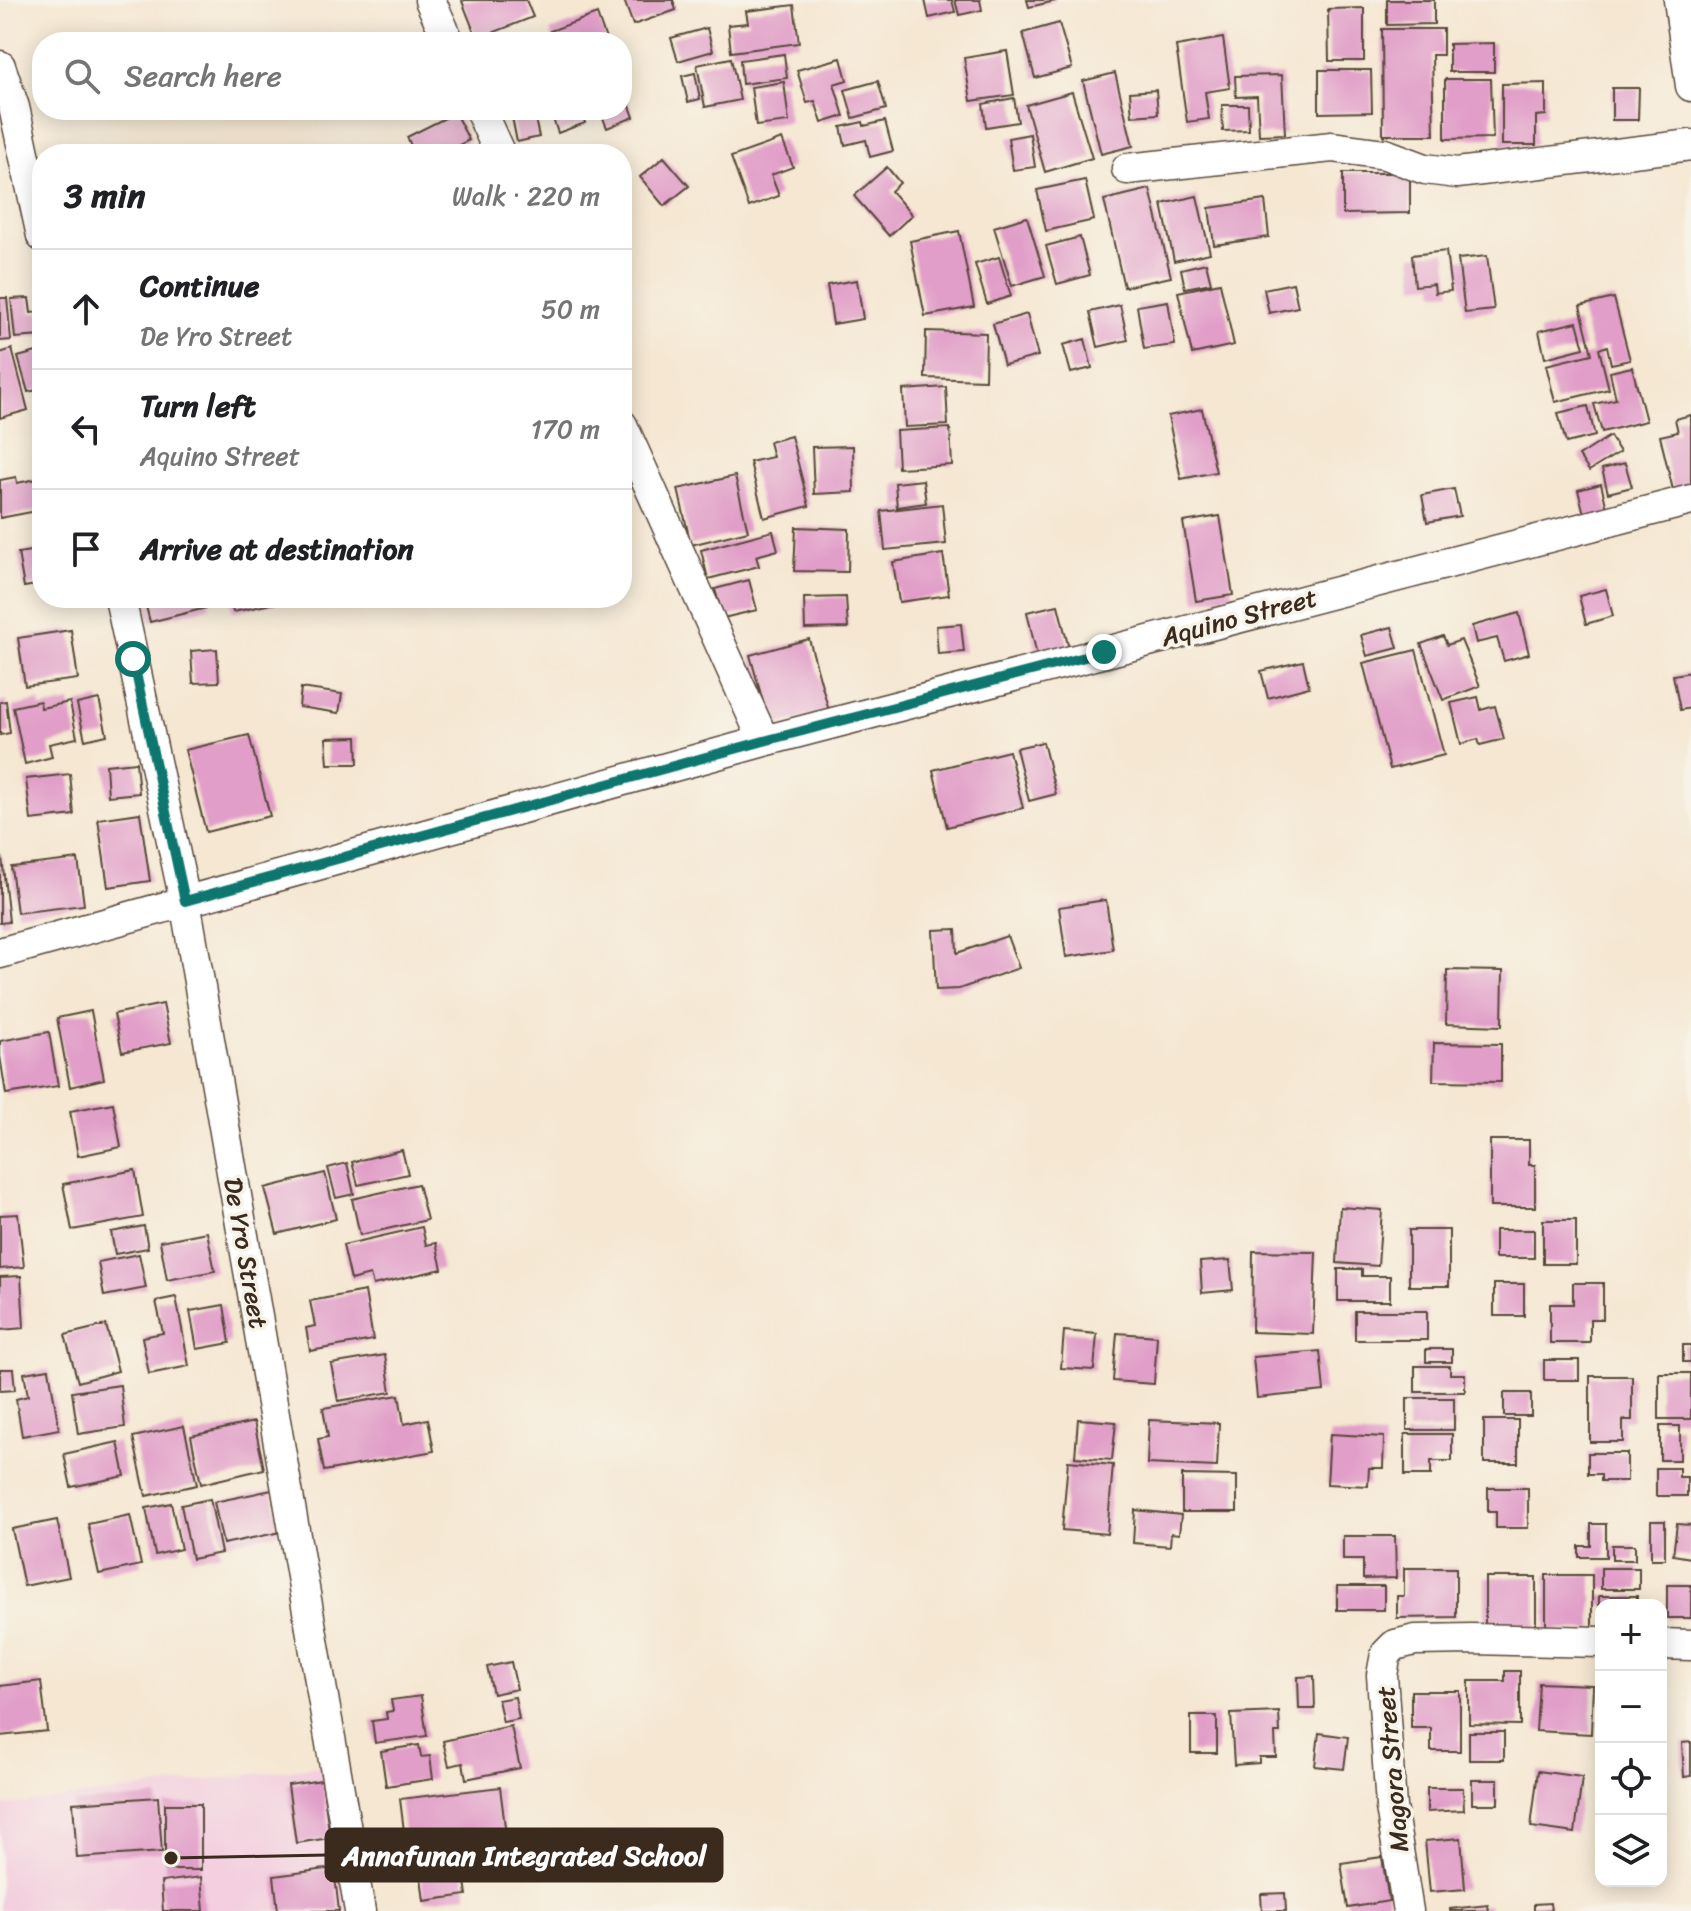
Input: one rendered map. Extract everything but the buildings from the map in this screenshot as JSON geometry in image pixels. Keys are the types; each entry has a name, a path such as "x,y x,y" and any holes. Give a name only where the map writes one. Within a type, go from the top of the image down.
{"street":[{"path":"430,0 444,32"},
{"path":"1679,0 1691,86"},
{"path":"0,66 14,107 32,190"},
{"path":"485,120 495,144"},
{"path":"1127,169 1332,147 1385,154 1425,169 1457,173 1691,145"},
{"path":"632,447 764,741"},
{"name":"Aquino Street","path":"0,953 764,741 1691,500"},
{"name":"De Yro Street","path":"122,608 185,901 360,1911"},
{"name":"Magora Street","path":"1408,1911 1391,1807 1382,1675 1386,1654 1395,1645 1415,1640 1595,1642"},
{"path":"1667,1644 1691,1645"}],"shaded area":[{"path":"328,1765 350,1911 0,1911 0,1806"}],"place":[{"name":"Annafunan Integrated School","path":"171,1858"}],"route":[{"path":"133,659 185,901 764,741 1104,652"}]}
